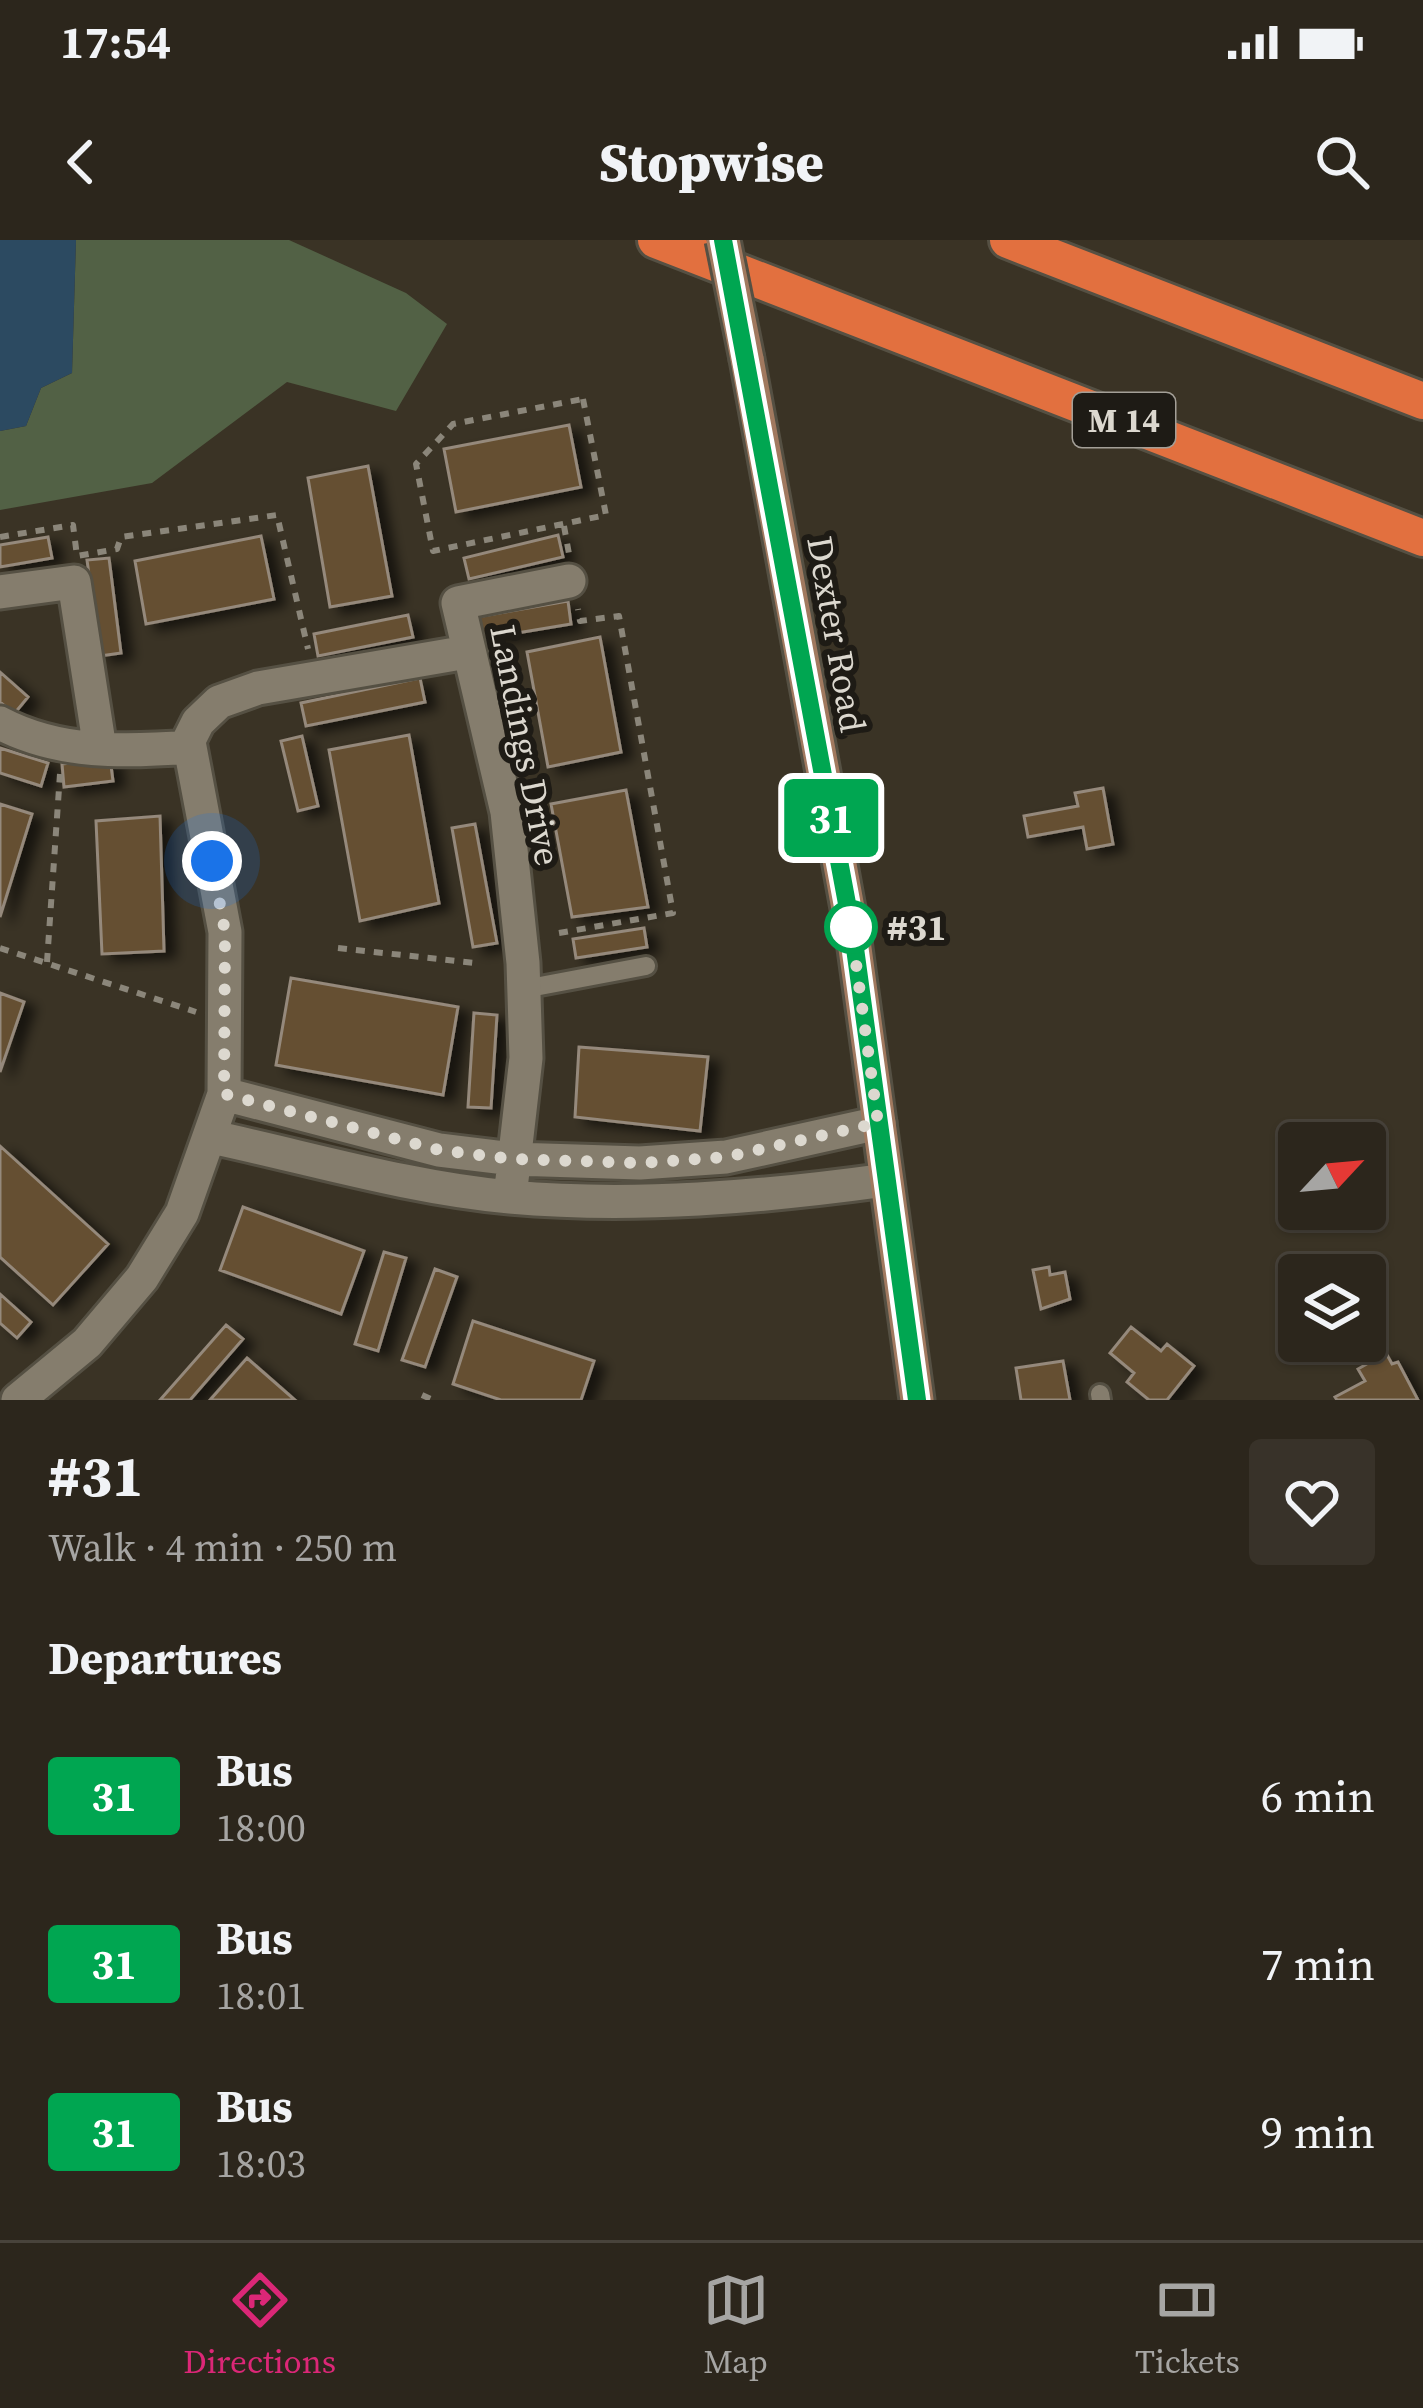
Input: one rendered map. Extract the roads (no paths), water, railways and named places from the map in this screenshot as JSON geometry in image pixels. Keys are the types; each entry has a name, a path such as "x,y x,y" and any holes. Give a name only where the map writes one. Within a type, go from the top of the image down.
{"highway":[{"name":"M 14","path":"656,240 1423,538"},
{"path":"1008,240 1423,401"}],"main road":[{"name":"Dexter Road","path":"723,240 854,941 917,1400"}],"street":[{"path":"0,592 74,582 100,749"},
{"name":"Landings Drive","path":"510,1197 526,1058 524,989 507,812 458,603 572,582"},
{"path":"18,1400 87,1343 142,1278 182,1213 224,1094 225,932 190,747 186,746 198,722 219,702 258,688 467,652"},
{"path":"0,723 21,734 100,749 190,747"},
{"path":"224,1094 452,1152 513,1159 640,1163 726,1157 878,1123"},
{"path":"212,1137 510,1197 697,1199 886,1180"},
{"path":"448,1187 452,1152"},
{"path":"695,1159 697,1199"}],"lane":[{"path":"524,989 646,966"}],"water":[{"path":"0,240 76,240 72,373 41,388 26,426 0,431"}],"place":[{"name":"#31","path":"851,927"}]}
